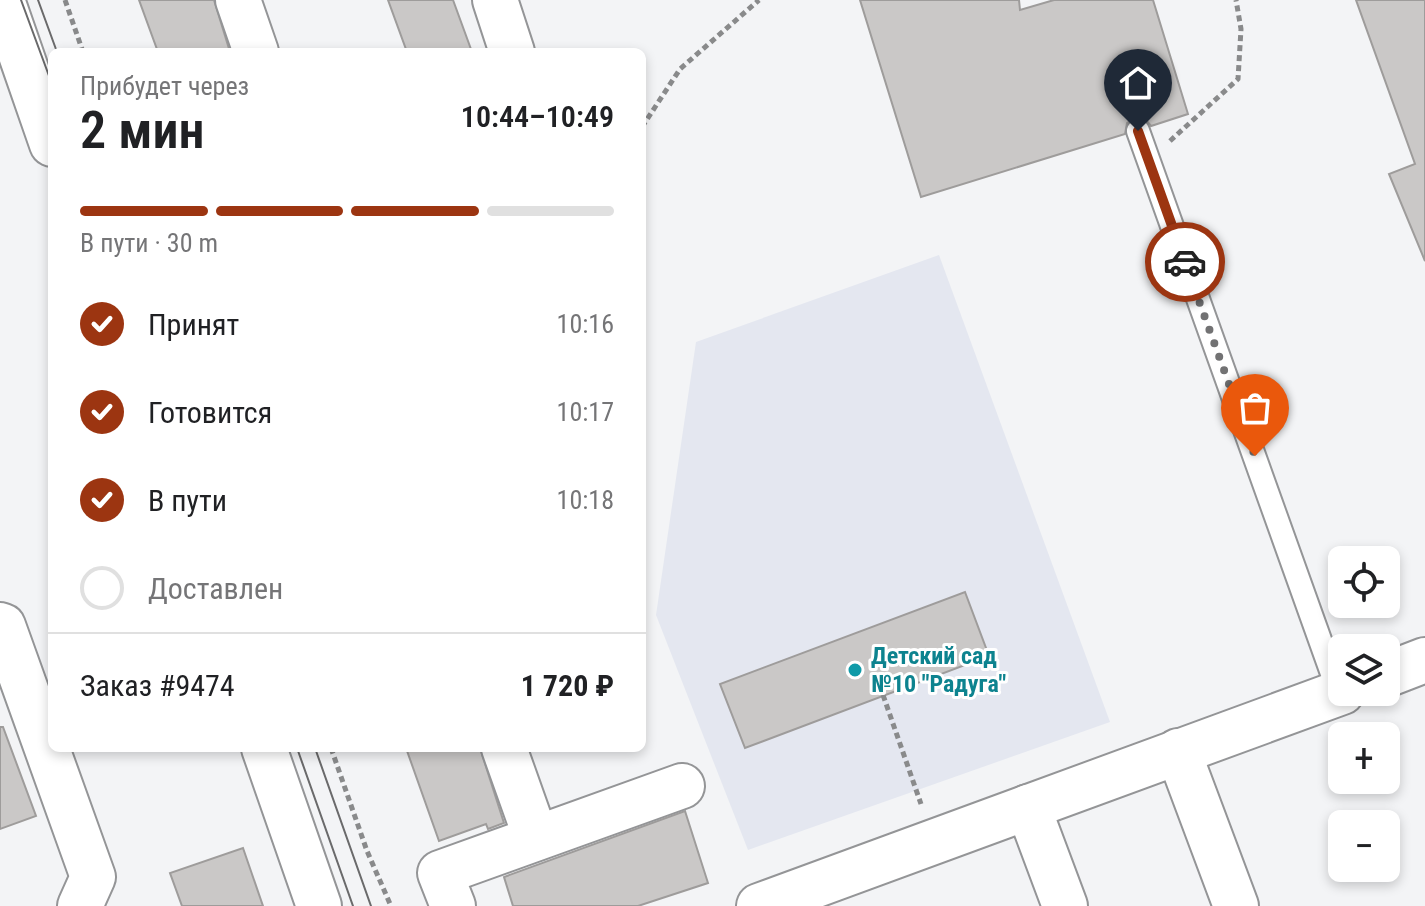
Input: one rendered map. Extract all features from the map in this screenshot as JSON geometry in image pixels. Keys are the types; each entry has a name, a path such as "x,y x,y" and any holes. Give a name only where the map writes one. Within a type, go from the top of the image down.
{"street":[{"path":"2,0 48,132"},
{"path":"238,0 255,48"},
{"path":"495,0 511,48"},
{"path":"0,625 3,626 48,752"},
{"path":"1400,670 1425,660"},
{"path":"759,906 1328,697"},
{"path":"1178,751 1236,906"},
{"path":"48,752 93,877 80,906"},
{"path":"265,752 319,906"},
{"path":"505,752 536,838"},
{"path":"453,906 440,873 682,786"},
{"path":"1028,807 1065,906"}],"lane":[{"path":"1138,131 1328,656"}],"path":[{"path":"65,0 82,48"},
{"path":"646,121 680,69 759,0"},
{"path":"1149,160 1238,79 1241,29 1236,0"},
{"path":"883,695 934,840"},
{"path":"332,752 367,851 391,906"}],"shaded area":[{"path":"939,255 1110,722 748,850 656,615 696,342"}],"building":[{"path":"139,0 214,0 229,48 157,48"},
{"path":"388,0 453,0 471,48 406,48"},
{"path":"860,0 1019,0 1020,10 1054,0 1153,0 1188,114 1151,126 1146,120 1134,118 1127,123 1125,134 921,197"},
{"path":"1356,0 1425,0 1425,261 1389,174 1415,164"},
{"name":"Детский сад №10 \"Радуга\"","path":"965,592 989,656 745,748 720,684"},
{"path":"0,727 3,727 36,816 0,829"},
{"path":"407,752 481,752 504,823 488,829 486,824 439,841"},
{"path":"685,811 708,883 638,906 513,906 504,877"},
{"path":"243,848 263,906 182,906 170,873"}],"tram line":[{"path":"21,0 48,73"},
{"path":"38,0 56,48"},
{"path":"298,752 353,906"},
{"path":"316,752 371,906"}],"way so far":[{"path":"1185,262 1255,456"}],"place":[{"name":"Детский сад №10 \"Радуга\"","path":"855,670"}],"route":[{"path":"1138,131 1185,262"}]}
